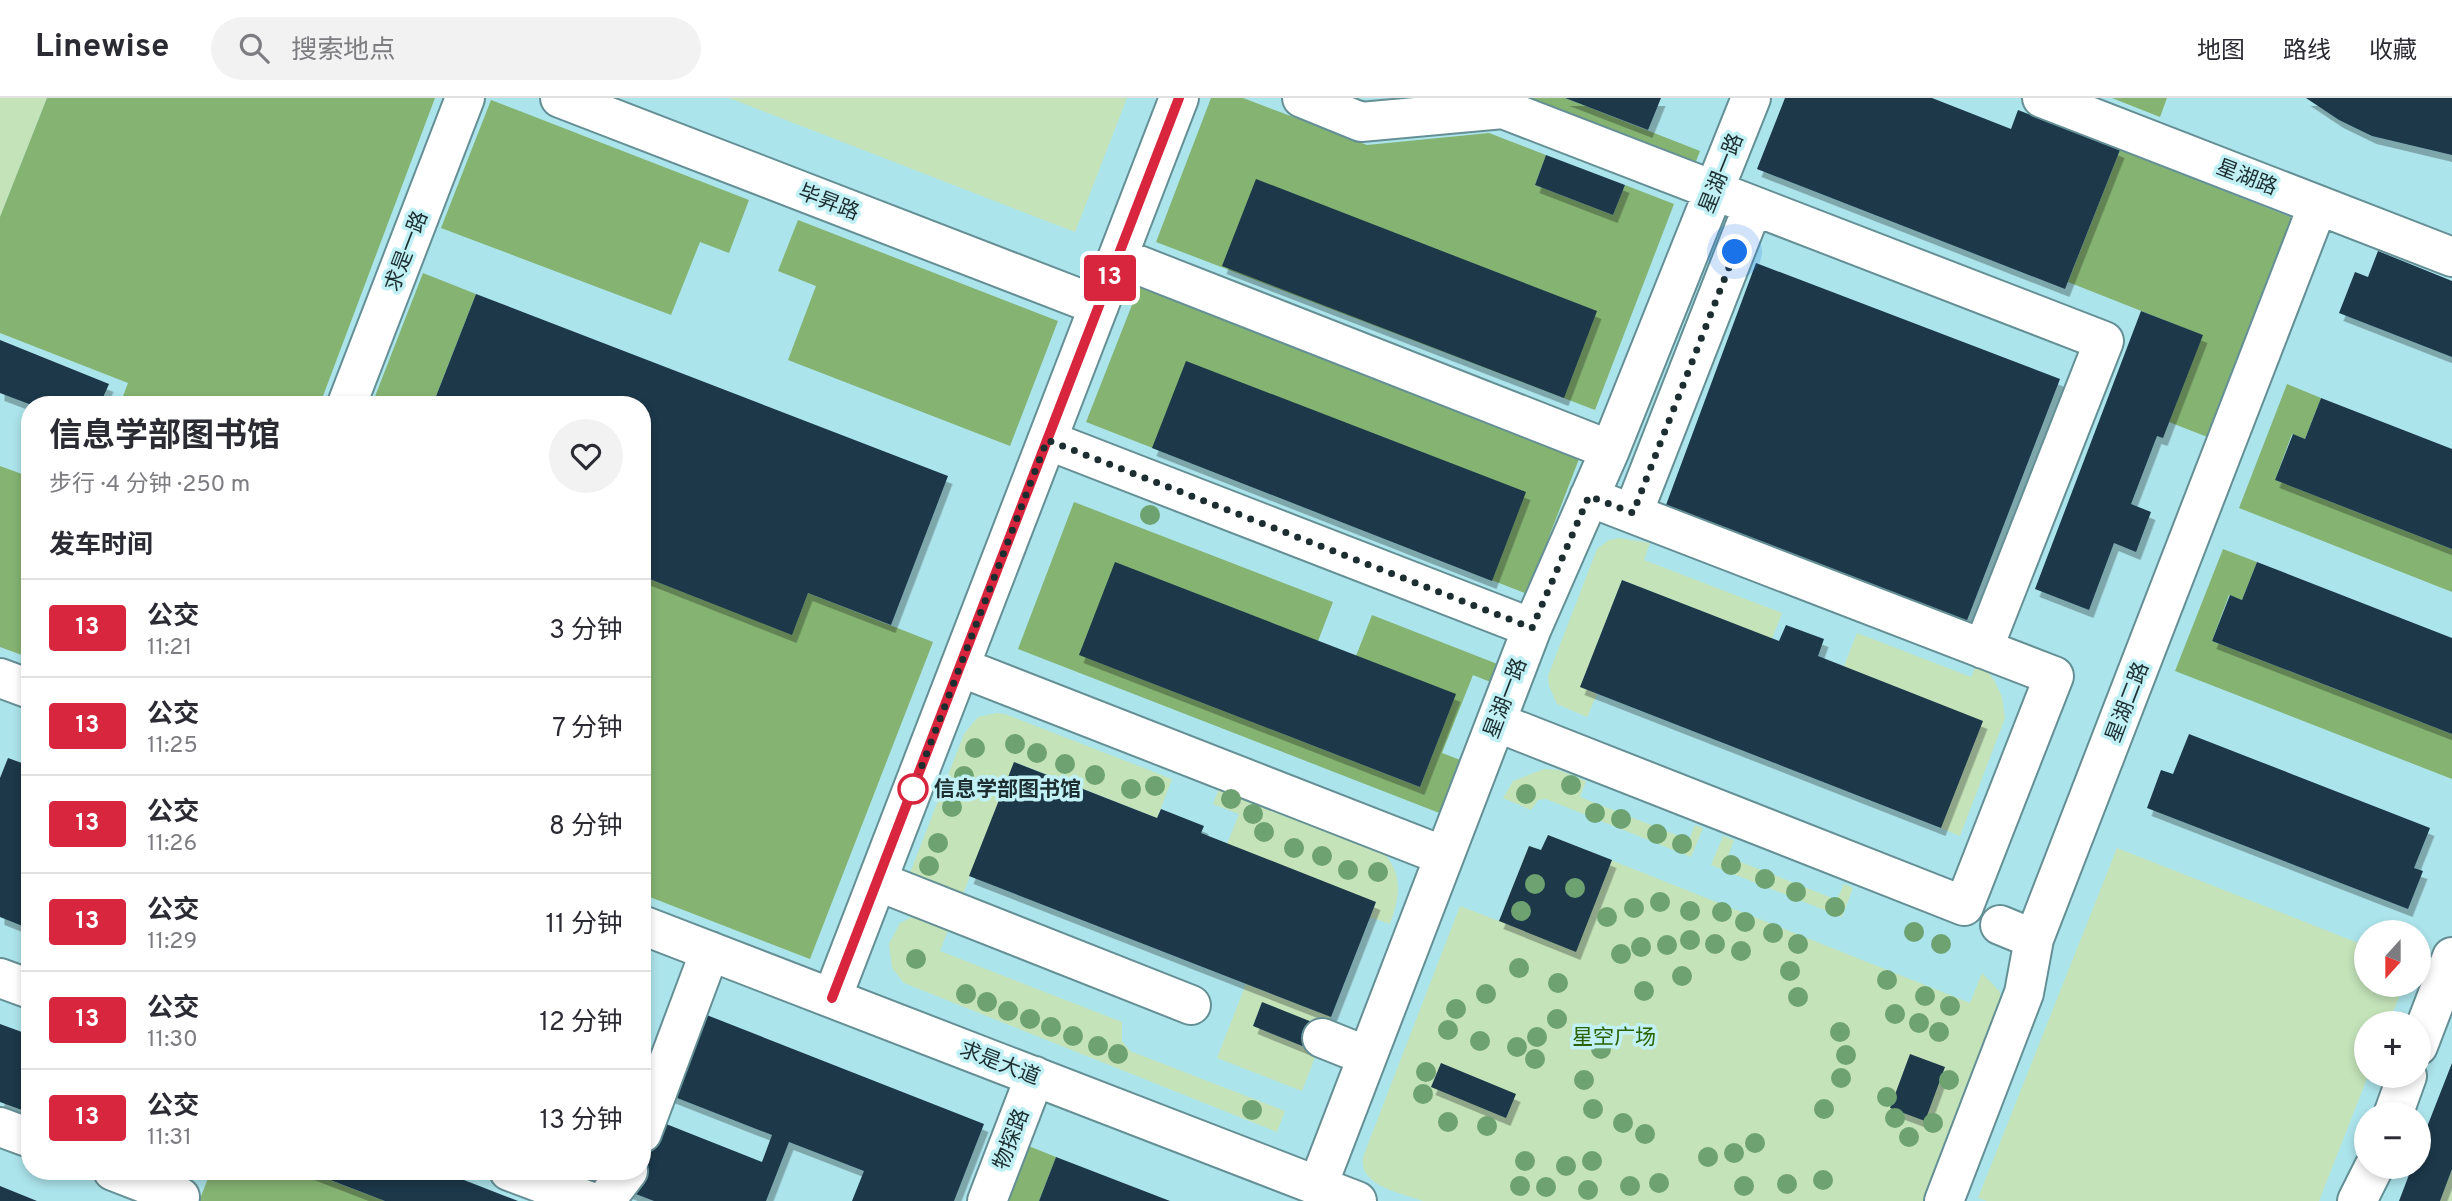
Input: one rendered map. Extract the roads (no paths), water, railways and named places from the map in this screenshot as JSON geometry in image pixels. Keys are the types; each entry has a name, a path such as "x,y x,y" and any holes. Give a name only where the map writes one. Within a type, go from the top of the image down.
{"street":[{"name":"求是一路","path":"350,396 465,98"},
{"name":"毕昇路","path":"560,98 1099,306"},
{"path":"832,998 1179,98"},
{"path":"1302,98 1361,122 1503,109 2104,341 1983,649"},
{"name":"星湖一路","path":"1318,1185 1532,628 1610,450 1751,98"},
{"name":"星湖路","path":"2042,98 2452,257"},
{"name":"星湖二路","path":"1944,1201 2024,993 2017,932 2318,205"},
{"path":"1633,513 1753,206"},
{"path":"1118,257 1610,450"},
{"path":"1047,440 1532,628"},
{"path":"1496,722 1964,906 2054,676 1589,496"},
{"path":"960,667 1444,856"},
{"path":"0,678 21,686"},
{"path":"877,881 1191,1005"},
{"name":"求是大道","path":"651,928 1357,1201"},
{"path":"651,1082 656,1054 710,951"},
{"path":"2431,1012 2452,957"},
{"path":"0,978 21,986"},
{"path":"1322,1038 1367,1056"},
{"name":"物探路","path":"987,1201 1035,1076"},
{"path":"0,1127 21,1135"},
{"path":"2357,1201 2368,1179"},
{"path":"146,1180 183,1190"},
{"path":"533,1180 589,1201"},
{"path":"605,1201 621,1180"}],"place":[{"name":"信息学部图书馆","path":"913,789"}],"park label":[{"name":"星空广场","path":"1614,1037"}]}
